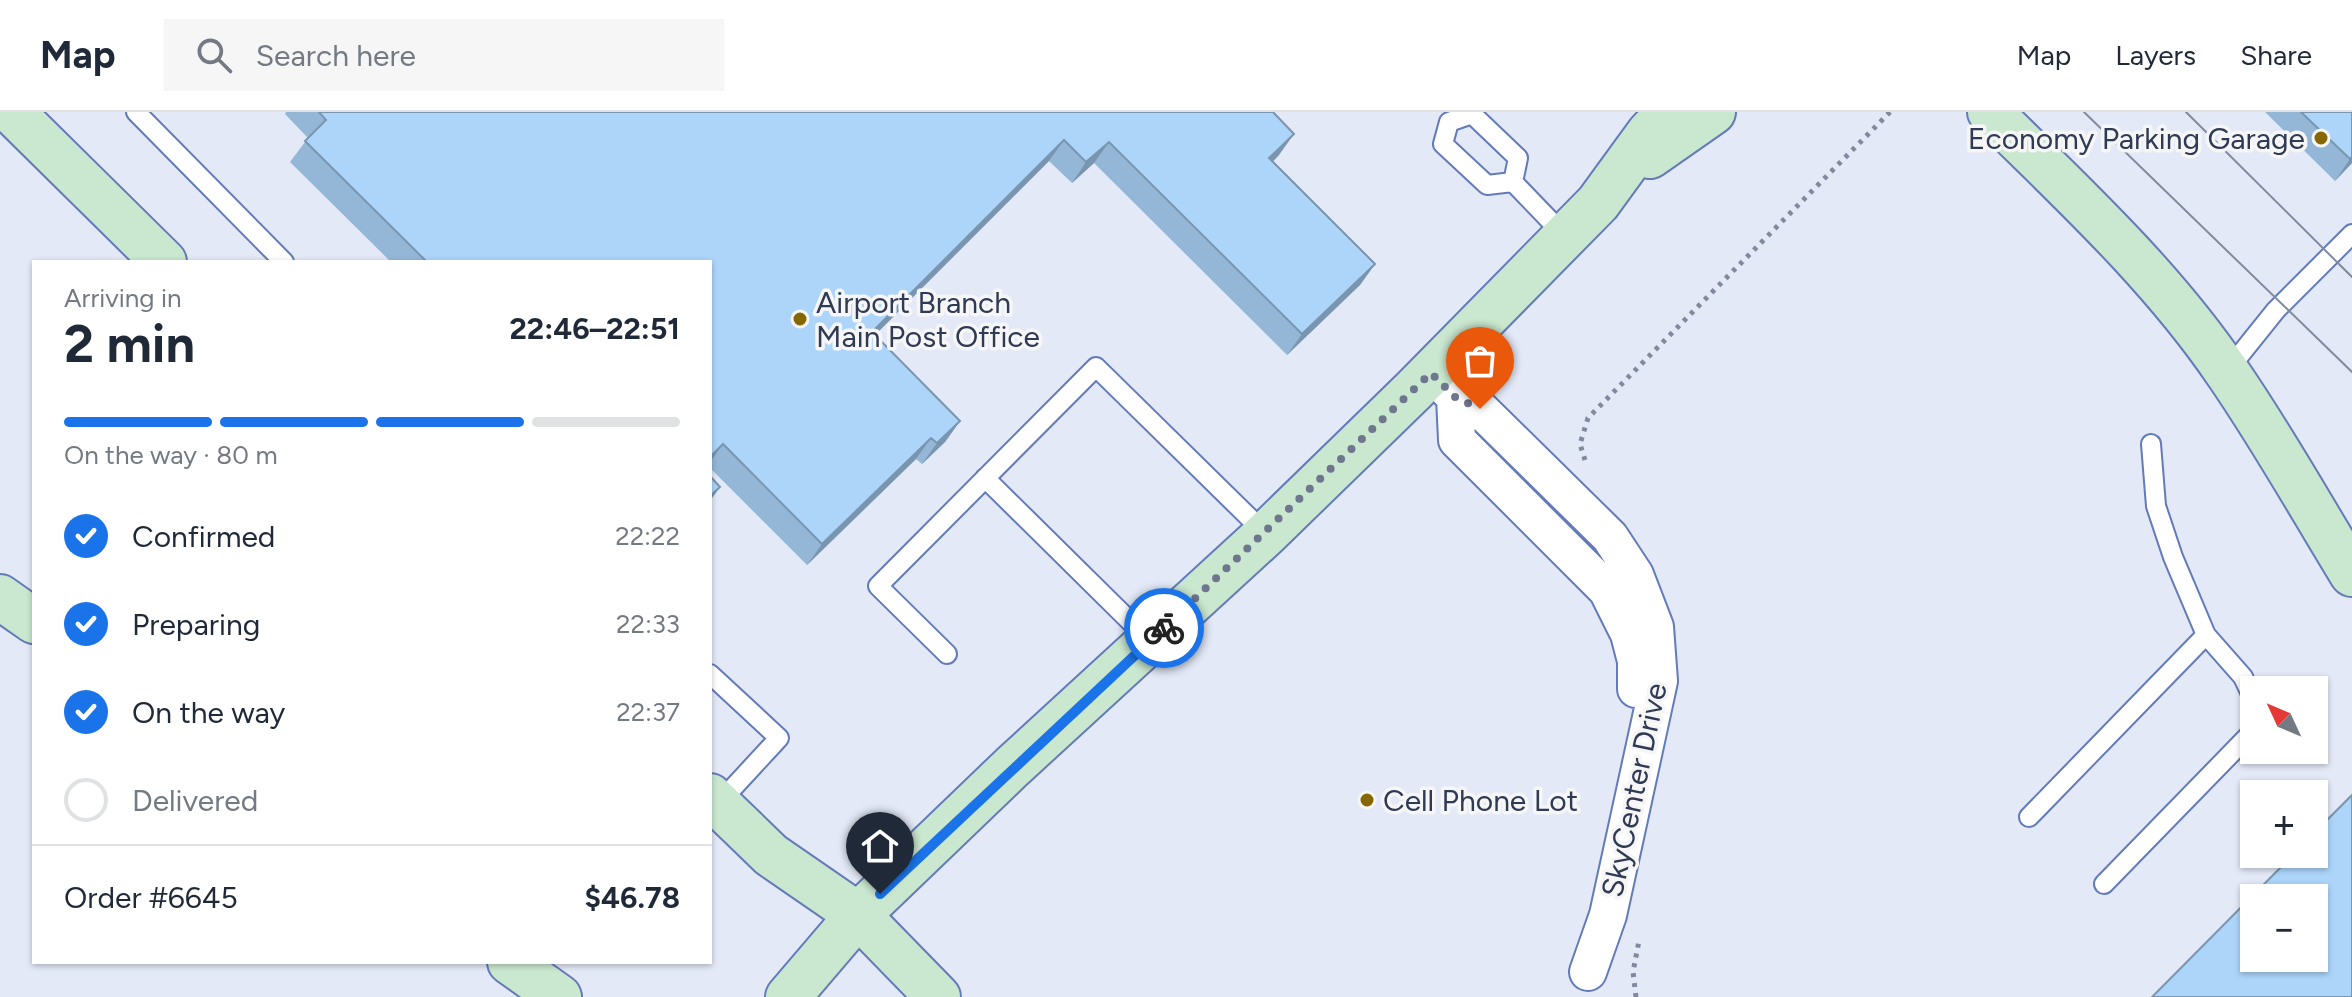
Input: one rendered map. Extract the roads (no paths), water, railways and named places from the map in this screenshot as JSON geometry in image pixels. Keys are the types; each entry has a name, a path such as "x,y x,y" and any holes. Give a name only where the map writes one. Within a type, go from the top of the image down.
{"street":[{"path":"0,122 9,112 162,260"},
{"path":"1598,203 1649,133 1669,112"},
{"path":"758,997 771,982 858,915 1266,534 1443,385 1565,236 1649,157 1713,112"},
{"path":"1990,112 2106,226 2165,292 2227,371 2352,574"},
{"name":"SkyCenter Drive","path":"1443,385 1480,409 1610,537 1635,575 1655,627 1657,694 1608,915 1589,985"},
{"path":"0,597 32,620"},
{"path":"714,800 771,855 858,915 938,997"},
{"path":"788,997 858,915"},
{"path":"513,964 559,997"}],"lane":[{"path":"136,112 282,260"},
{"path":"1472,114 1518,158 1513,182 1487,185 1443,144 1444,117 1472,114"},
{"path":"1513,182 1565,236"},
{"path":"2227,371 2276,310 2352,234"},
{"path":"947,654 878,586 1096,367 1266,534"},
{"path":"2151,444 2160,523 2206,635 2242,676"},
{"path":"985,478 1150,641"},
{"path":"2029,817 2206,635"},
{"path":"712,676 779,738 714,800"},
{"path":"2104,884 2240,744"}],"tram line":[{"path":"2084,112 2352,372"},
{"path":"2186,112 2352,277"}],"place":[{"name":"Economy Parking Garage","path":"2321,138"},
{"name":"Airport Branch Main Post Office","path":"800,319"},
{"name":"Cell Phone Lot","path":"1367,800"}]}
